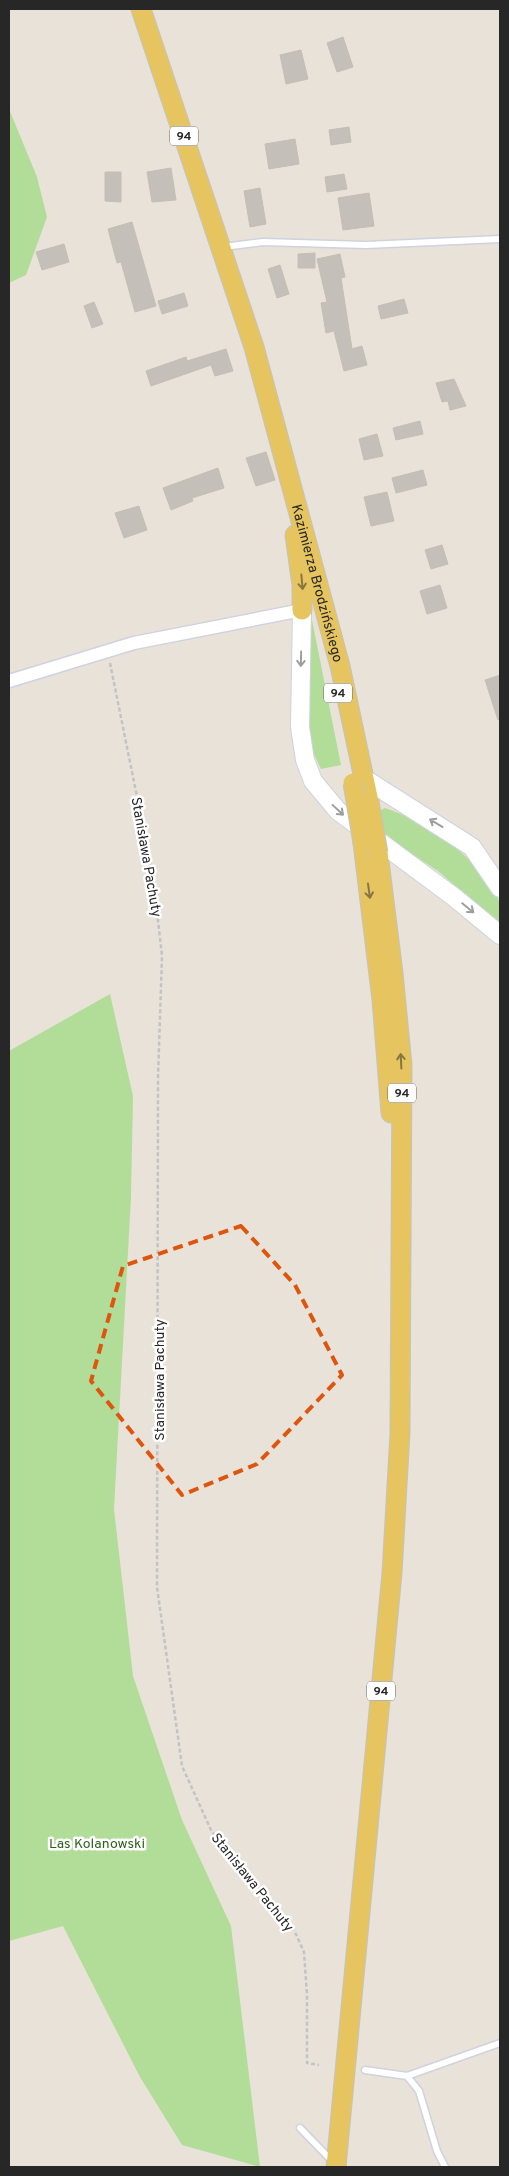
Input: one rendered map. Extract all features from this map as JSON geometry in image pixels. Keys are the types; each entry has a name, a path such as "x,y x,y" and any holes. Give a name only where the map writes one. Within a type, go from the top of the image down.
{"main road":[{"name":"94","path":"141,9 222,247"},
{"name":"Kazimierza Brodzińskiego","path":"222,247 254,348 314,566 359,781"},
{"path":"282,447 302,586 302,610"},
{"name":"Kazimierza Brodzińskiego","path":"302,610 300,727 305,760 313,780 338,811 454,897 500,935"},
{"name":"94","path":"336,2166 392,1573 400,1424 401,1309 399,1214 370,848 369,802 359,781"},
{"name":"94","path":"359,781 370,848"},
{"path":"359,781 412,808 461,838 472,847 500,888"}],"street":[{"name":"Kazimierza Brodzińskiego","path":"9,681 108,650 302,610"}],"lane":[{"path":"222,247 264,242 366,245 500,239"},
{"path":"366,2070 407,2076 500,2043"},
{"path":"407,2076 419,2091 437,2151 445,2167"},
{"path":"300,2128 336,2166"}],"path":[{"name":"Stanisława Pachuty","path":"108,650 153,876 162,956 158,1078 157,1587 182,1766 211,1830 232,1860 270,1900 294,1930 304,1952 307,1980 306,2063 319,2065"}],"highlighted area":[{"path":"241,1226 295,1285 342,1375 257,1464 182,1495 91,1381 123,1266"}],"green space":[{"path":"9,109 37,177 47,217 26,275 9,283"},
{"path":"307,595 341,765 321,769 312,750 309,727"},
{"path":"385,808 418,822 435,832 480,871 500,903 500,924 438,871 384,836 379,811"},
{"name":"Las Kolanowski","path":"110,994 133,1096 131,1197 114,1509 133,1676 182,1820 231,1926 260,2167 182,2145 140,2077 63,1926 9,1941 9,1051"}],"building":[{"path":"343,37 353,67 337,72 327,43"},
{"path":"301,50 308,79 286,84 280,55"},
{"path":"349,127 351,142 331,145 329,130"},
{"path":"295,139 299,164 269,169 265,144"},
{"path":"171,168 176,200 152,202 147,172"},
{"path":"105,172 121,172 121,202 105,201"},
{"path":"344,174 347,189 327,192 325,177"},
{"path":"260,188 266,224 250,227 244,191"},
{"path":"369,193 374,226 343,230 338,198"},
{"path":"132,222 156,306 135,312 121,262 117,263 108,229"},
{"path":"64,244 69,262 42,270 36,252"},
{"path":"315,253 315,268 298,268 298,254"},
{"path":"340,254 345,277 341,278 352,349 362,346 367,365 344,371 334,331 326,333 321,303 327,302 317,259"},
{"path":"280,265 289,294 277,298 268,269"},
{"path":"184,293 188,306 162,314 158,301"},
{"path":"404,299 408,313 381,319 378,306"},
{"path":"94,302 103,324 92,328 84,306"},
{"path":"226,349 233,371 215,376 211,365 151,386 146,371 186,357 187,361"},
{"path":"454,379 466,406 450,410 448,401 442,402 436,383"},
{"path":"420,421 423,434 396,440 393,428"},
{"path":"377,434 383,456 364,460 359,439"},
{"path":"266,452 275,480 256,486 246,458"},
{"path":"218,468 224,488 192,498 193,501 171,510 163,488"},
{"path":"423,470 427,485 396,493 392,478"},
{"path":"387,492 394,521 371,526 364,497"},
{"path":"139,506 147,530 124,538 115,513"},
{"path":"442,545 448,564 431,569 425,550"},
{"path":"440,585 447,608 427,614 420,591"},
{"path":"500,675 500,719 498,720 485,680"}]}
